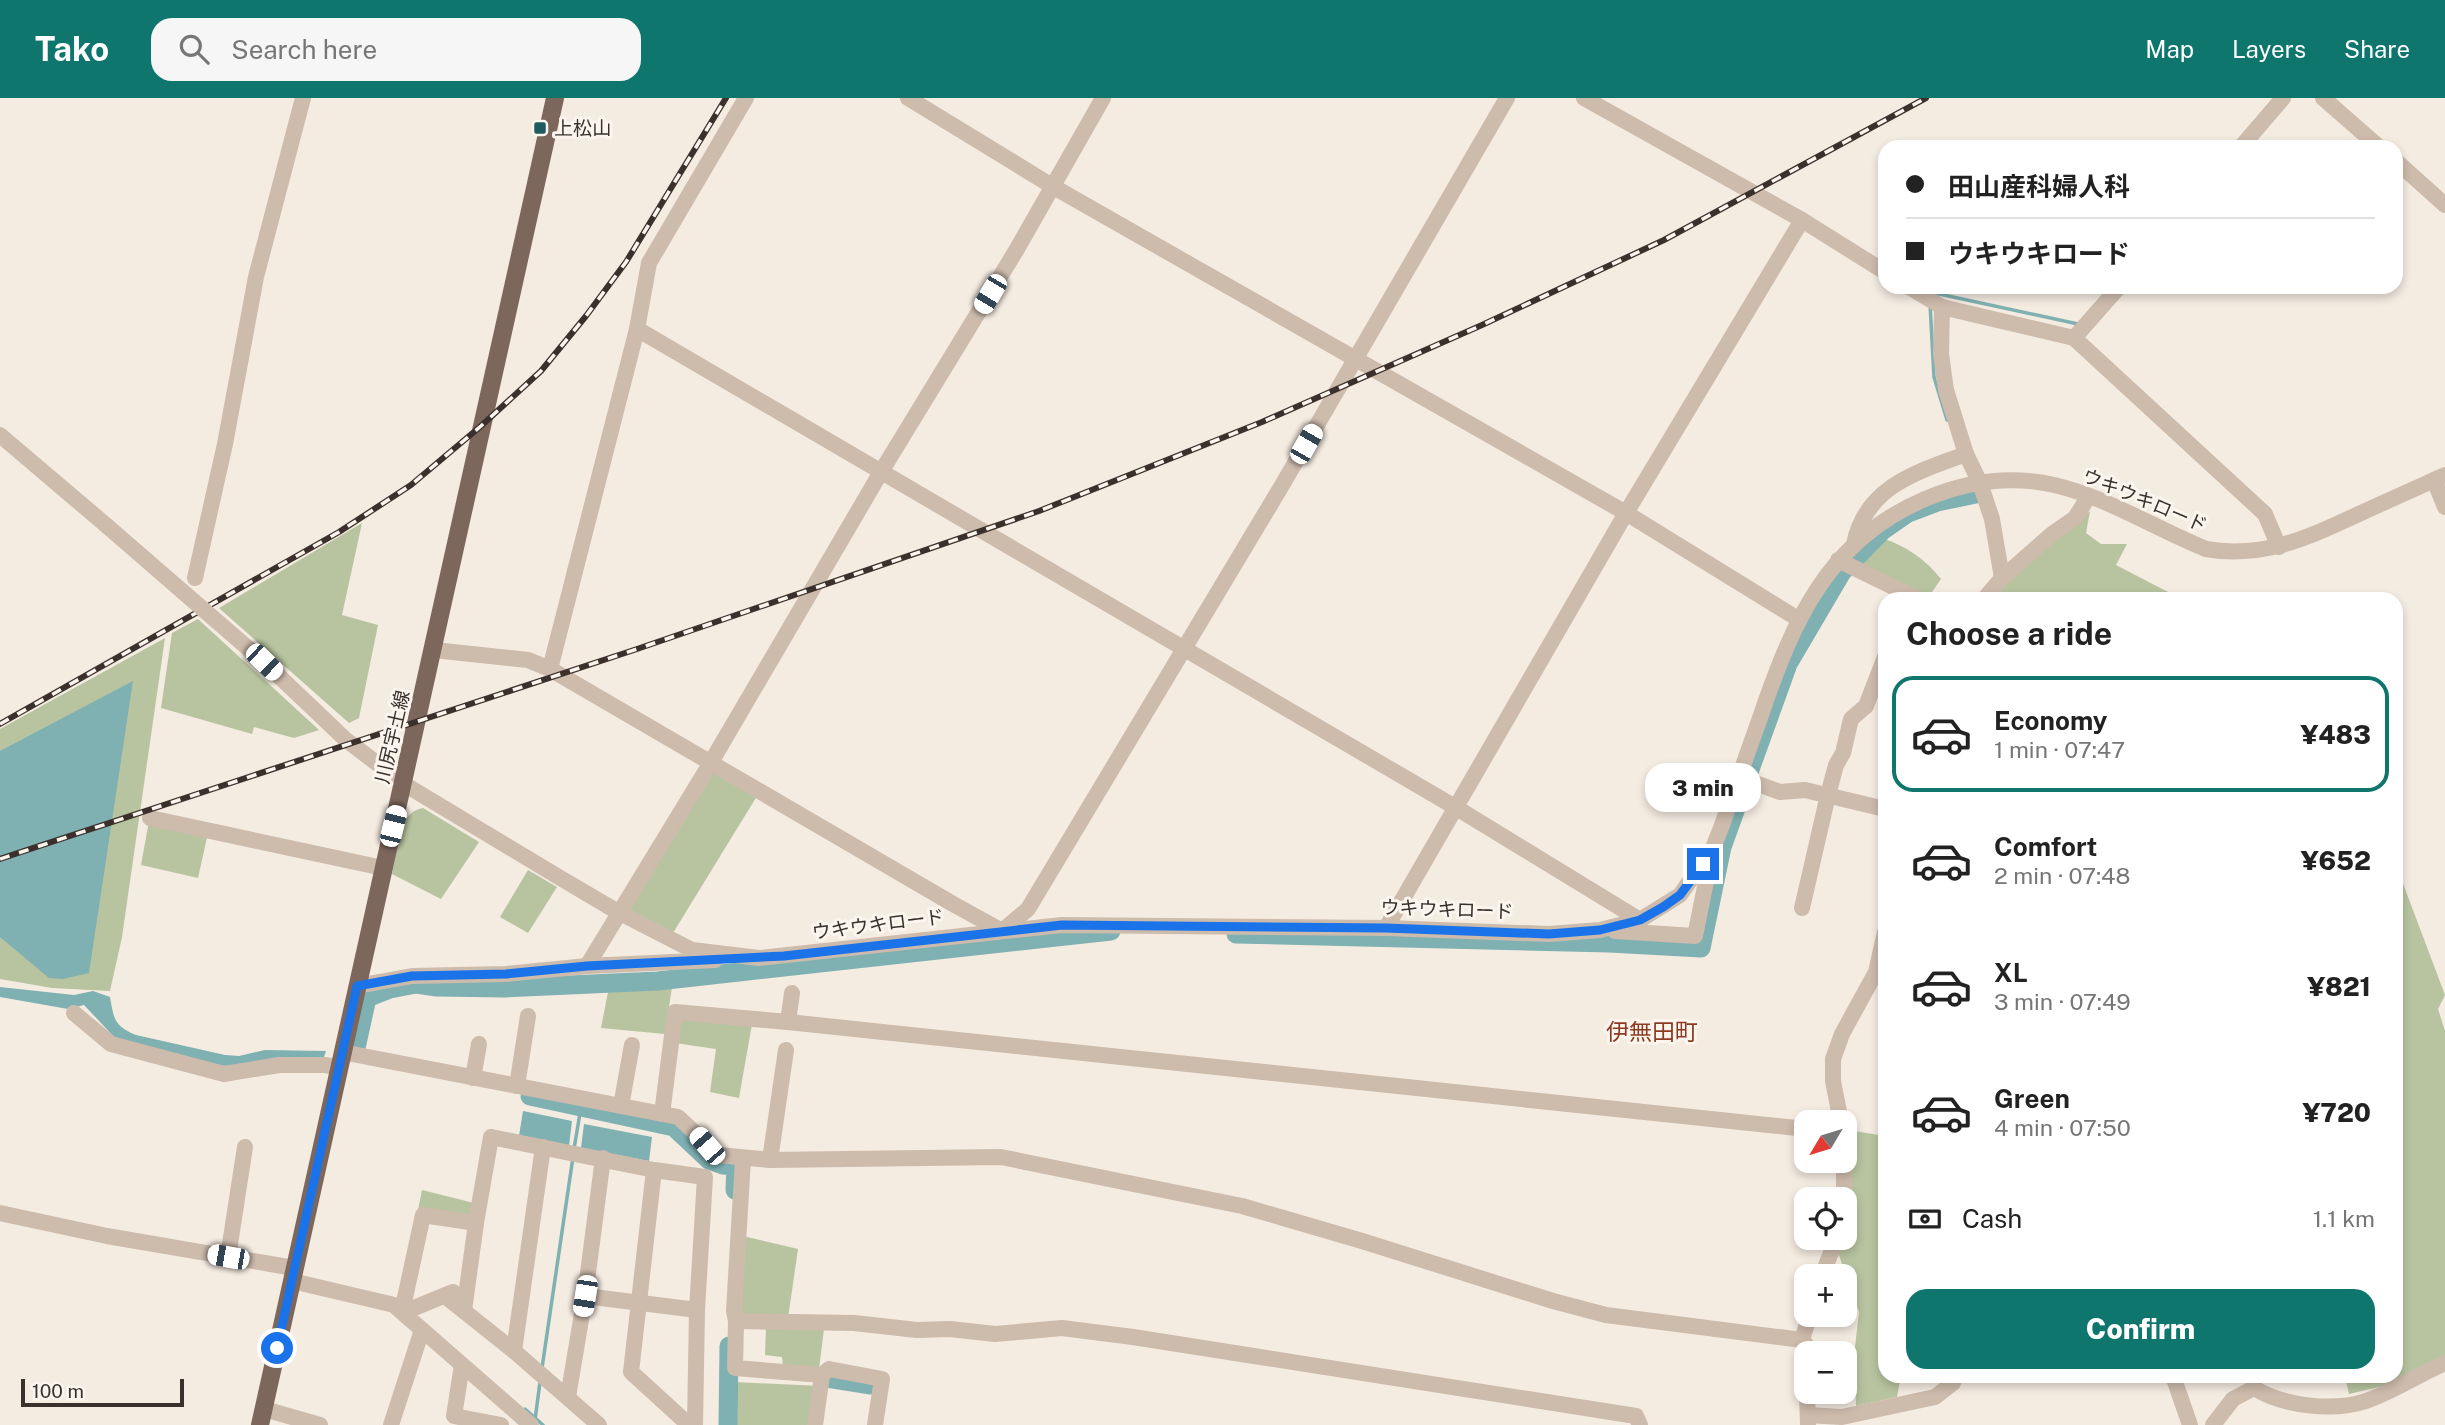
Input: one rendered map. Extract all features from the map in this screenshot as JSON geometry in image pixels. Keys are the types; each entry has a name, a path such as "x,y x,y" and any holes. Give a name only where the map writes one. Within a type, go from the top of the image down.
{"main road":[{"name":"川尻宇土線","path":"262,1417 555,98"}],"street":[{"path":"195,578 219,470 256,276 303,98"},
{"path":"550,669 637,329 649,263 746,98"},
{"path":"908,98 1052,186 1626,513 1798,619"},
{"path":"587,966 1017,249 1103,98"},
{"path":"434,649 528,660 550,669 710,764 1002,930 1028,909 1357,358 1507,98"},
{"path":"1584,98 1802,220 1878,268"},
{"path":"2247,140 2283,98"},
{"path":"2323,98 2371,140"},
{"path":"2403,168 2445,205"},
{"path":"1386,928 1626,513 1802,220"},
{"path":"1921,294 1942,307 2074,338 2265,514 2279,547"},
{"path":"2074,338 2113,294"},
{"path":"1942,307 1941,354 1946,390 1966,454 1980,483 1992,519 2002,578"},
{"path":"637,329 1455,807 1640,920"},
{"name":"ウキウキロード","path":"0,435 264,662 345,739 404,784 618,912 692,950 759,958 1062,925 1386,928 1549,934 1600,930 1640,920 1680,895 1713,848 1780,660 1798,619 1839,560 1887,517 1952,489 2014,479 2055,485 2089,496 2206,549 2225,552 2279,547 2308,537 2439,477"},
{"path":"1854,544 1858,526 1870,505 1899,482 1966,454"},
{"path":"2439,477 2445,507"},
{"path":"1990,592 2052,534 2075,518 2089,496"},
{"path":"1839,560 1901,592"},
{"path":"1802,908 1828,795 1836,765 1843,753 1851,719 1866,706 1878,675"},
{"path":"1739,777 1780,792 1805,790 1878,807"},
{"path":"150,818 383,868"},
{"path":"1600,930 1695,936 1713,848"},
{"path":"357,986 412,976 506,974 587,966 759,958"},
{"path":"1839,1110 1833,1081 1833,1059 1842,1034 1876,972 1878,963"},
{"path":"788,1023 792,993"},
{"path":"662,1114 675,1012 1794,1128"},
{"path":"75,1013 111,1044 225,1074 279,1065 326,1065 340,1060 473,1077 678,1117 719,1155 743,1159 957,1156 1012,1159 1242,1206 1606,1315 1794,1344"},
{"path":"517,1086 528,1016"},
{"path":"473,1077 480,1044"},
{"path":"621,1106 632,1045"},
{"path":"770,1160 786,1050"},
{"path":"464,1311 491,1137 654,1170 705,1177 697,1310 695,1425"},
{"path":"228,1257 245,1147"},
{"path":"514,1350 543,1147"},
{"path":"568,1398 585,1296 603,1158"},
{"path":"743,1159 734,1311 735,1368 822,1375"},
{"path":"654,1170 631,1372 689,1425"},
{"path":"0,1213 107,1236 228,1257 400,1307 414,1308 446,1296 467,1283"},
{"path":"400,1307 423,1214 476,1223"},
{"path":"446,1296 514,1350 599,1425"},
{"path":"585,1296 697,1310"},
{"path":"400,1307 515,1418 531,1425"},
{"path":"736,1321 854,1322 917,1330 950,1329 995,1334 1062,1328 1636,1416 1640,1425"},
{"path":"391,1425 422,1330"},
{"path":"2213,1425 2233,1399 2254,1388 2270,1398 2312,1406 2363,1402 2404,1385 2445,1363"},
{"path":"462,1365 453,1416 501,1425"},
{"path":"816,1425 822,1375 829,1369 883,1379 875,1425"},
{"path":"1808,1420 1842,1417 1935,1397 1953,1383"},
{"path":"2175,1383 2190,1425"},
{"path":"262,1417 320,1425"}],"green space":[{"path":"2090,511 2086,533 2101,544 2127,544 2116,565 2168,592 1998,592 2051,541"},
{"path":"362,523 342,615 378,625 359,718 349,723 219,608"},
{"path":"1882,538 1899,545 1928,565 1941,579 1932,592 1916,592 1849,559 1871,539"},
{"path":"198,619 319,730 294,738 254,727 252,734 161,708 172,633"},
{"path":"165,638 122,937 110,991 52,988 0,979 0,729"},
{"path":"712,770 757,796 673,933 624,909"},
{"path":"423,808 479,842 441,899 392,874 403,825 414,811"},
{"path":"149,821 208,833 198,878 141,865"},
{"path":"528,870 557,887 528,933 500,917"},
{"path":"2403,884 2445,995 2438,1009 2445,1031 2445,1360 2403,1380"},
{"path":"609,987 672,987 665,1034 601,1028"},
{"path":"679,1015 752,1024 739,1098 710,1092 716,1049 675,1043"},
{"path":"1857,1131 1878,1135 1878,1383 1900,1383 1897,1397 1856,1406 1856,1341 1859,1312 1857,1264 1842,1264 1837,1250 1857,1250 1857,1187 1852,1187 1851,1173 1857,1173"},
{"path":"422,1190 474,1203 471,1219 418,1210"},
{"path":"743,1236 798,1249 788,1318 740,1316"},
{"path":"766,1328 824,1329 819,1369 783,1366 782,1357 765,1355"},
{"path":"734,1382 821,1386 815,1425 733,1425"},
{"path":"2347,1383 2396,1383 2349,1394"}],"water":[{"path":"133,681 89,973 63,979 49,978 0,937 0,751"},
{"path":"0,987 74,995 93,991 110,997 116,1021 129,1032 225,1055 239,1056 265,1050 326,1051 323,1060 224,1066 118,1041 84,1005 68,1009 0,997"},
{"path":"523,1111 572,1121 569,1146 519,1136"},
{"path":"584,1124 652,1137 649,1161 581,1148"}],"waterway":[{"path":"1939,294 2078,324"},
{"path":"1930,304 1934,377 1947,420"},
{"path":"1236,934 1610,943 1701,948 1722,847 1788,664 1842,572 1882,531 1908,513 1937,502 1976,494"},
{"path":"356,1048 367,998 390,989 416,984 505,988 658,981 1111,931"},
{"path":"530,1096 674,1127 709,1160 736,1166 735,1190"},
{"path":"574,1149 581,1107"},
{"path":"542,1368 573,1157"},
{"path":"728,1425 729,1346"},
{"path":"827,1378 871,1385"},
{"path":"535,1420 540,1382"},
{"path":"525,1409 543,1425"}],"railway":[{"path":"0,724 339,532 411,485 481,426 541,371 586,316 626,262 726,98"},
{"path":"0,859 637,649 1039,511 1262,422 1482,325 1664,240 1926,98"}],"place":[{"name":"上松山","path":"540,128"}],"district":[{"name":"伊無田町","path":"1652,1031"}],"route":[{"path":"277,1348 357,986 412,976 506,974 587,966 784,956 1062,925 1386,928 1549,934 1600,930 1640,920 1663,907 1680,895 1703,864"}]}
